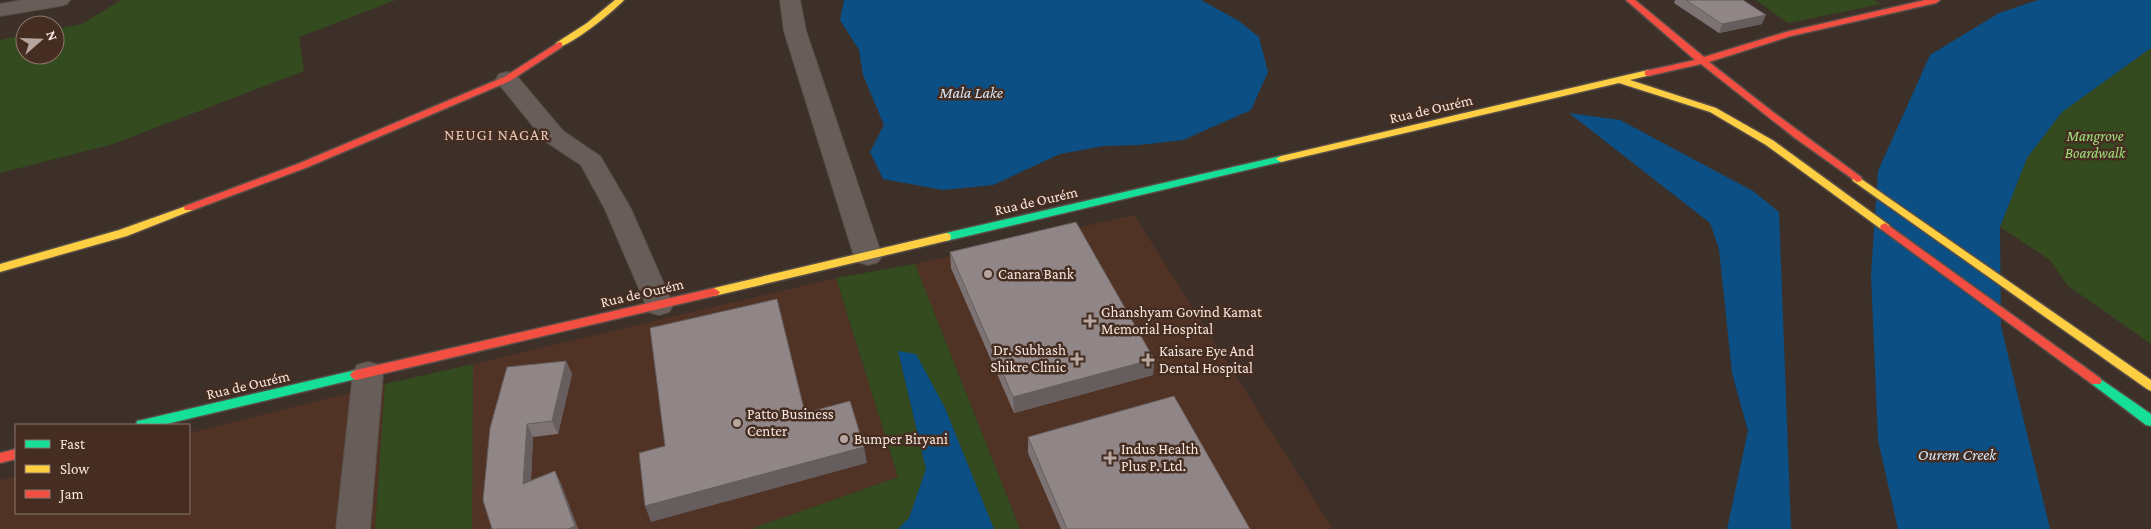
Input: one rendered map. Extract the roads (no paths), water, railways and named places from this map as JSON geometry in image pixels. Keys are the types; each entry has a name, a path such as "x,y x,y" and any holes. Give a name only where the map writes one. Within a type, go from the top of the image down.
{"main road":[{"path":"0,268 132,230 304,165 507,79 590,25 620,0"},
{"path":"1630,0 1701,61 1795,135 2151,386"},
{"name":"Rua de Ourém","path":"146,424 1621,80 1701,61 1789,34 1936,0"},
{"path":"1621,80 1713,110 1770,143 2151,422"},
{"path":"0,458 15,454"}],"street":[{"path":"0,10 60,0"},
{"path":"790,0 795,31 868,256"},
{"path":"507,79 554,136 591,161 618,209 659,305"},
{"path":"353,529 368,372"}],"water":[{"name":"Mala Lake","path":"844,0 1201,0 1239,21 1259,37 1268,72 1251,110 1183,140 1139,145 1104,146 1060,154 993,185 943,190 883,179 870,152 884,125 863,75 859,50 840,20"},
{"name":"Ourem Creek","path":"2038,0 2151,0 2151,48 2062,112 2027,158 2000,227 2001,326 2050,529 1898,529 1878,440 1871,275 1878,171 1930,55 1999,13"},
{"path":"1569,113 1620,120 1753,191 1779,212 1791,529 1727,529 1748,431 1732,373 1719,249 1710,223"},
{"path":"898,351 916,354 945,408 994,529 898,529 909,518 926,469"}],"place":[{"name":"Canara Bank","path":"988,274"},
{"name":"Ghanshyam Govind Kamat Memorial Hospital","path":"1090,321"},
{"name":"Dr. Subhash Shikre Clinic","path":"1077,359"},
{"name":"Kaisare Eye And Dental Hospital","path":"1148,360"},
{"name":"Patto Business Center","path":"737,423"},
{"name":"Bumper Biryani","path":"844,439"},
{"name":"Indus Health Plus P. Ltd.","path":"1110,458"}],"district":[{"name":"NEUGI NAGAR","path":"497,134"}],"park label":[{"name":"Mangrove Boardwalk","path":"2095,144"}]}
